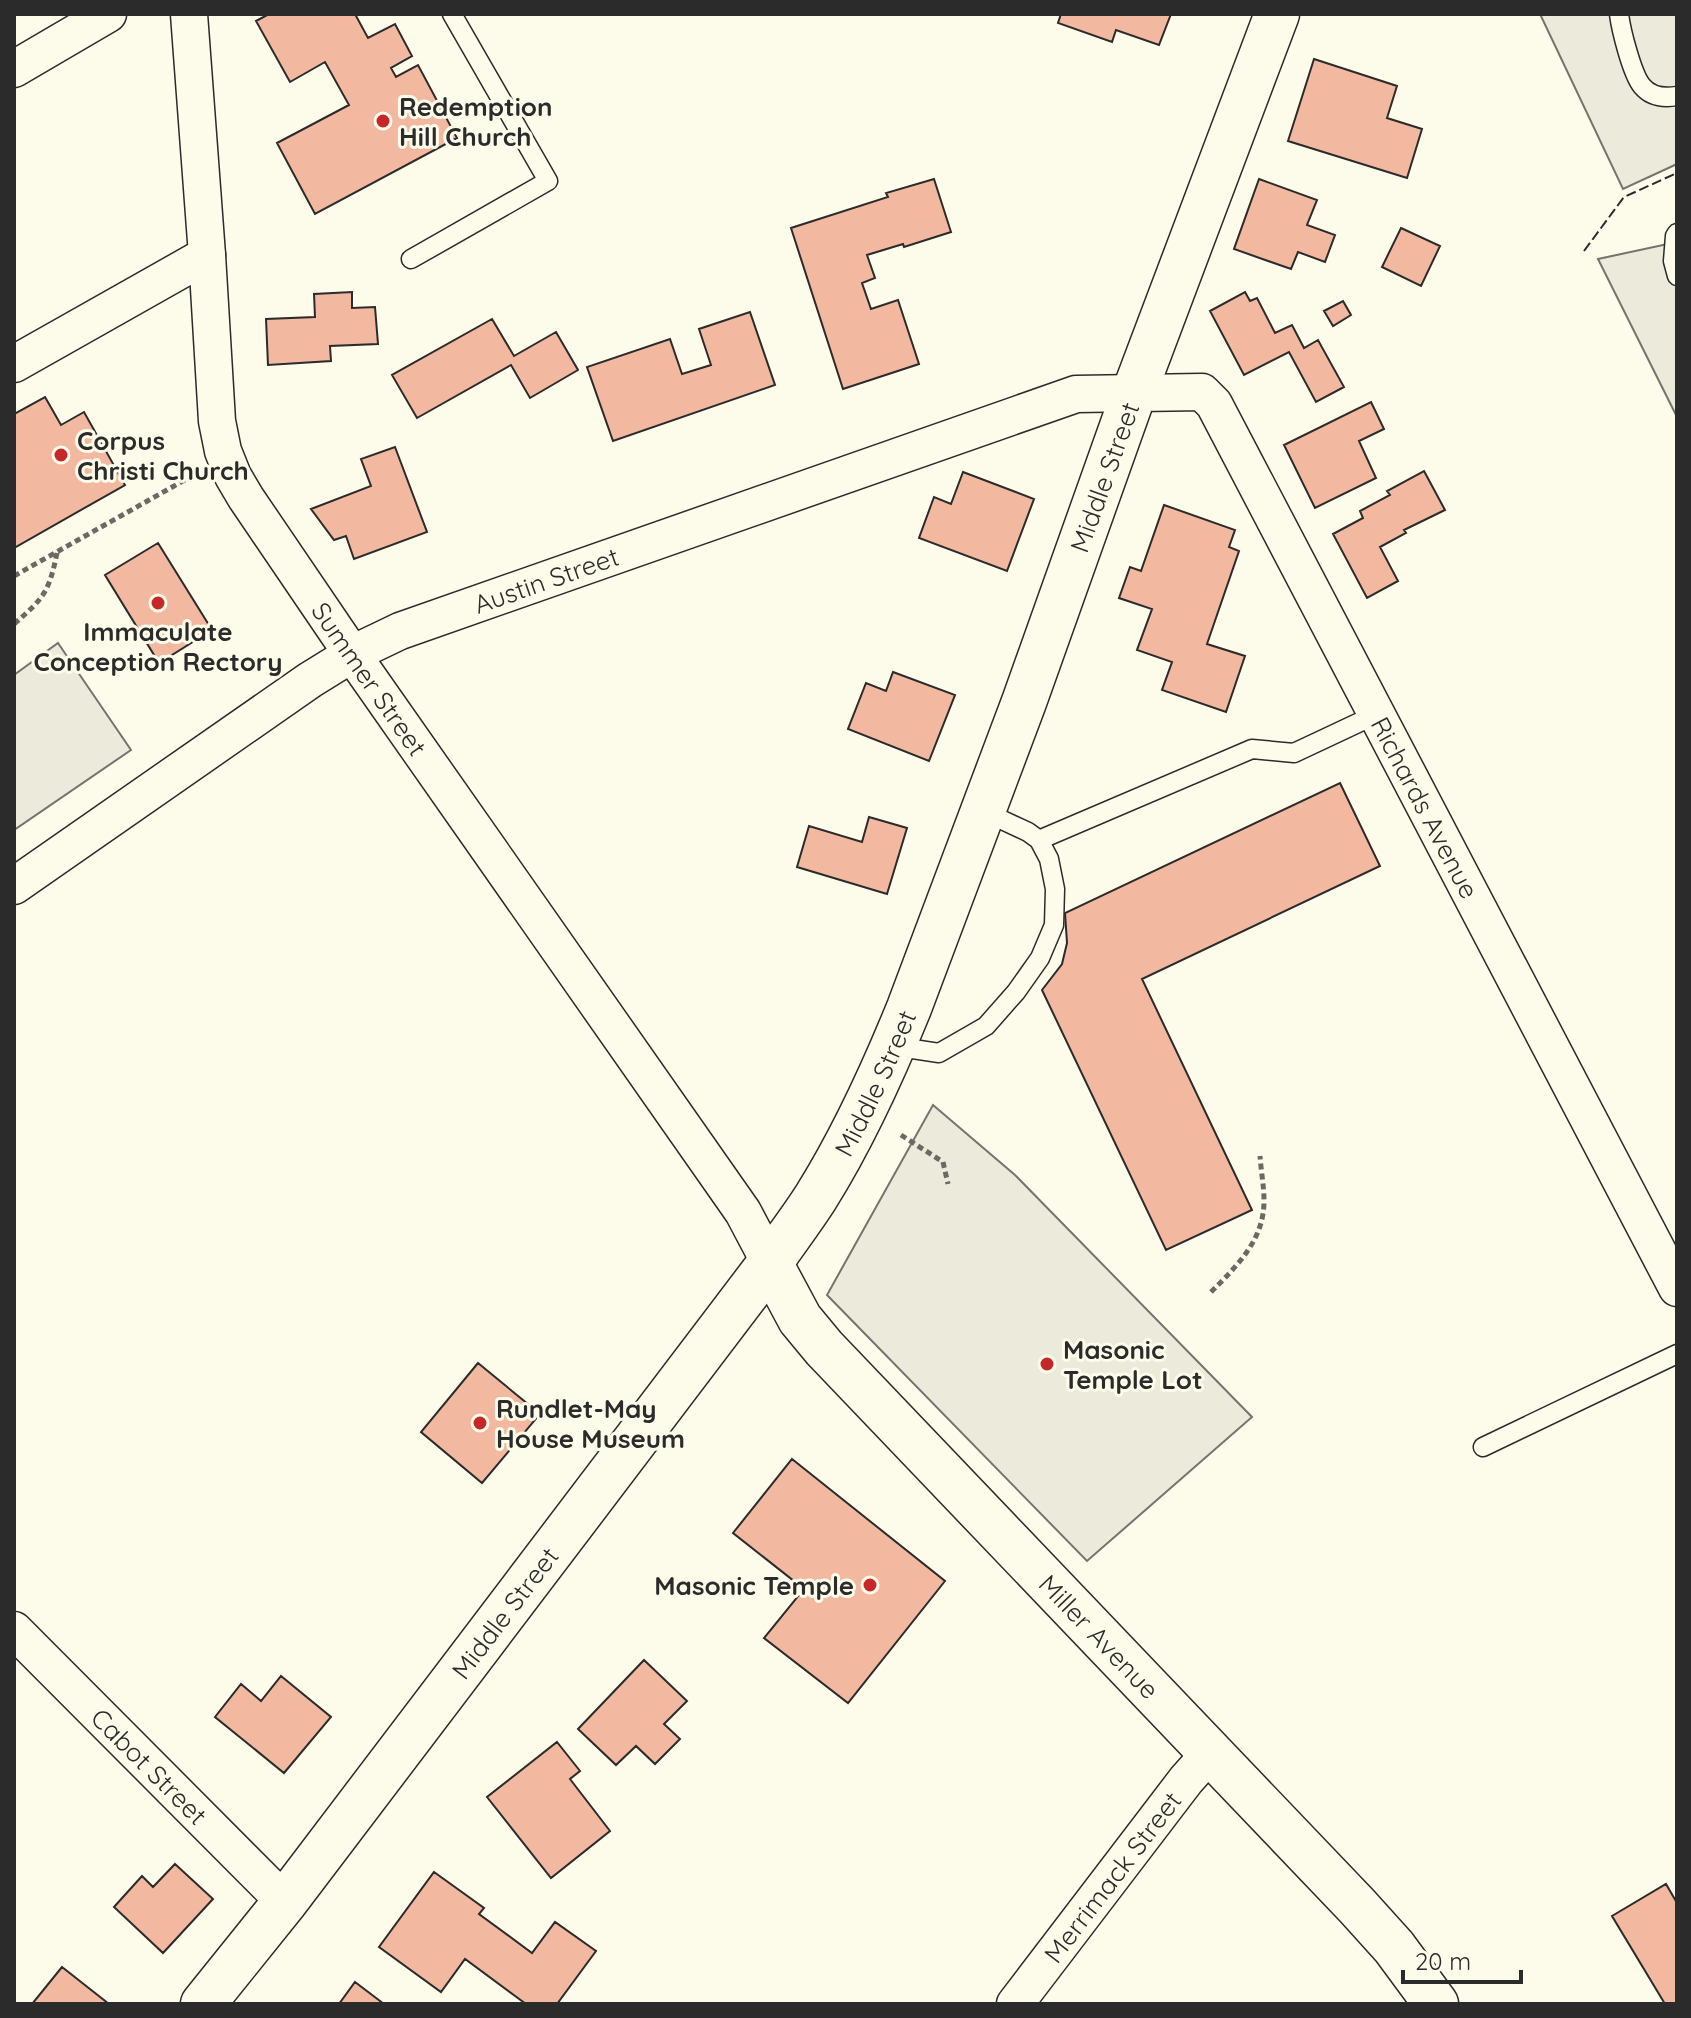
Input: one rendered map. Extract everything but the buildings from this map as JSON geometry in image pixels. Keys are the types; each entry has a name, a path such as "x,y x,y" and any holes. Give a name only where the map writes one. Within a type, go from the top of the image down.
{"main road":[{"name":"Middle Street","path":"203,2004 285,1902 770,1263 817,1196 852,1132 893,1046 983,811 1134,393 1277,14"},
{"name":"Miller Avenue","path":"770,1263 800,1319 824,1348 1357,1906 1394,1947 1436,2004"}],"street":[{"path":"14,69 108,14"},
{"name":"Summer Street","path":"189,14 217,421 223,451 233,476 352,654 743,1212 770,1263"},
{"path":"14,364 207,255"},
{"name":"Richards Avenue","path":"1134,393 1202,392 1214,404 1677,1288"},
{"name":"Austin Street","path":"14,886 310,680 352,654 400,631 1076,394 1134,393"},
{"name":"Cabot Street","path":"14,1630 285,1902"},
{"name":"Merrimack Street","path":"1015,2004 1186,1780 1211,1752"}],"lane":[{"path":"411,259 548,181 452,14"},
{"path":"1618,14 1642,87 1657,96 1677,96"},
{"path":"1677,233 1673,261 1677,276"},
{"path":"1039,840 1252,749 1294,753 1377,714"},
{"path":"893,1046 939,1053 986,1026 1040,958 1054,925 1055,889 1049,859 1039,840 983,811"},
{"path":"1483,1447 1677,1354"}],"path":[{"path":"14,576 190,477"},
{"path":"14,624 43,597 52,578 58,552"},
{"path":"901,1135 943,1162 948,1184"},
{"path":"1211,1292 1255,1242 1262,1225 1264,1202 1260,1156"}],"shaded area":[{"path":"1540,14 1677,14 1677,164 1623,189"},
{"path":"1677,242 1677,417 1598,259"},
{"path":"58,643 131,750 14,830 14,675"},
{"name":"Masonic Temple Lot","path":"933,1105 1015,1175 1252,1417 1087,1561 827,1295"}],"fence":[{"path":"1584,251 1624,197 1677,173"}],"place":[{"name":"Redemption Hill Church","path":"383,121"},
{"name":"Corpus Christi Church","path":"61,455"},
{"name":"Immaculate Conception Rectory","path":"158,603"},
{"name":"Masonic Temple Lot","path":"1047,1364"},
{"name":"Rundlet-May House Museum","path":"480,1423"},
{"name":"Masonic Temple","path":"870,1585"}]}
